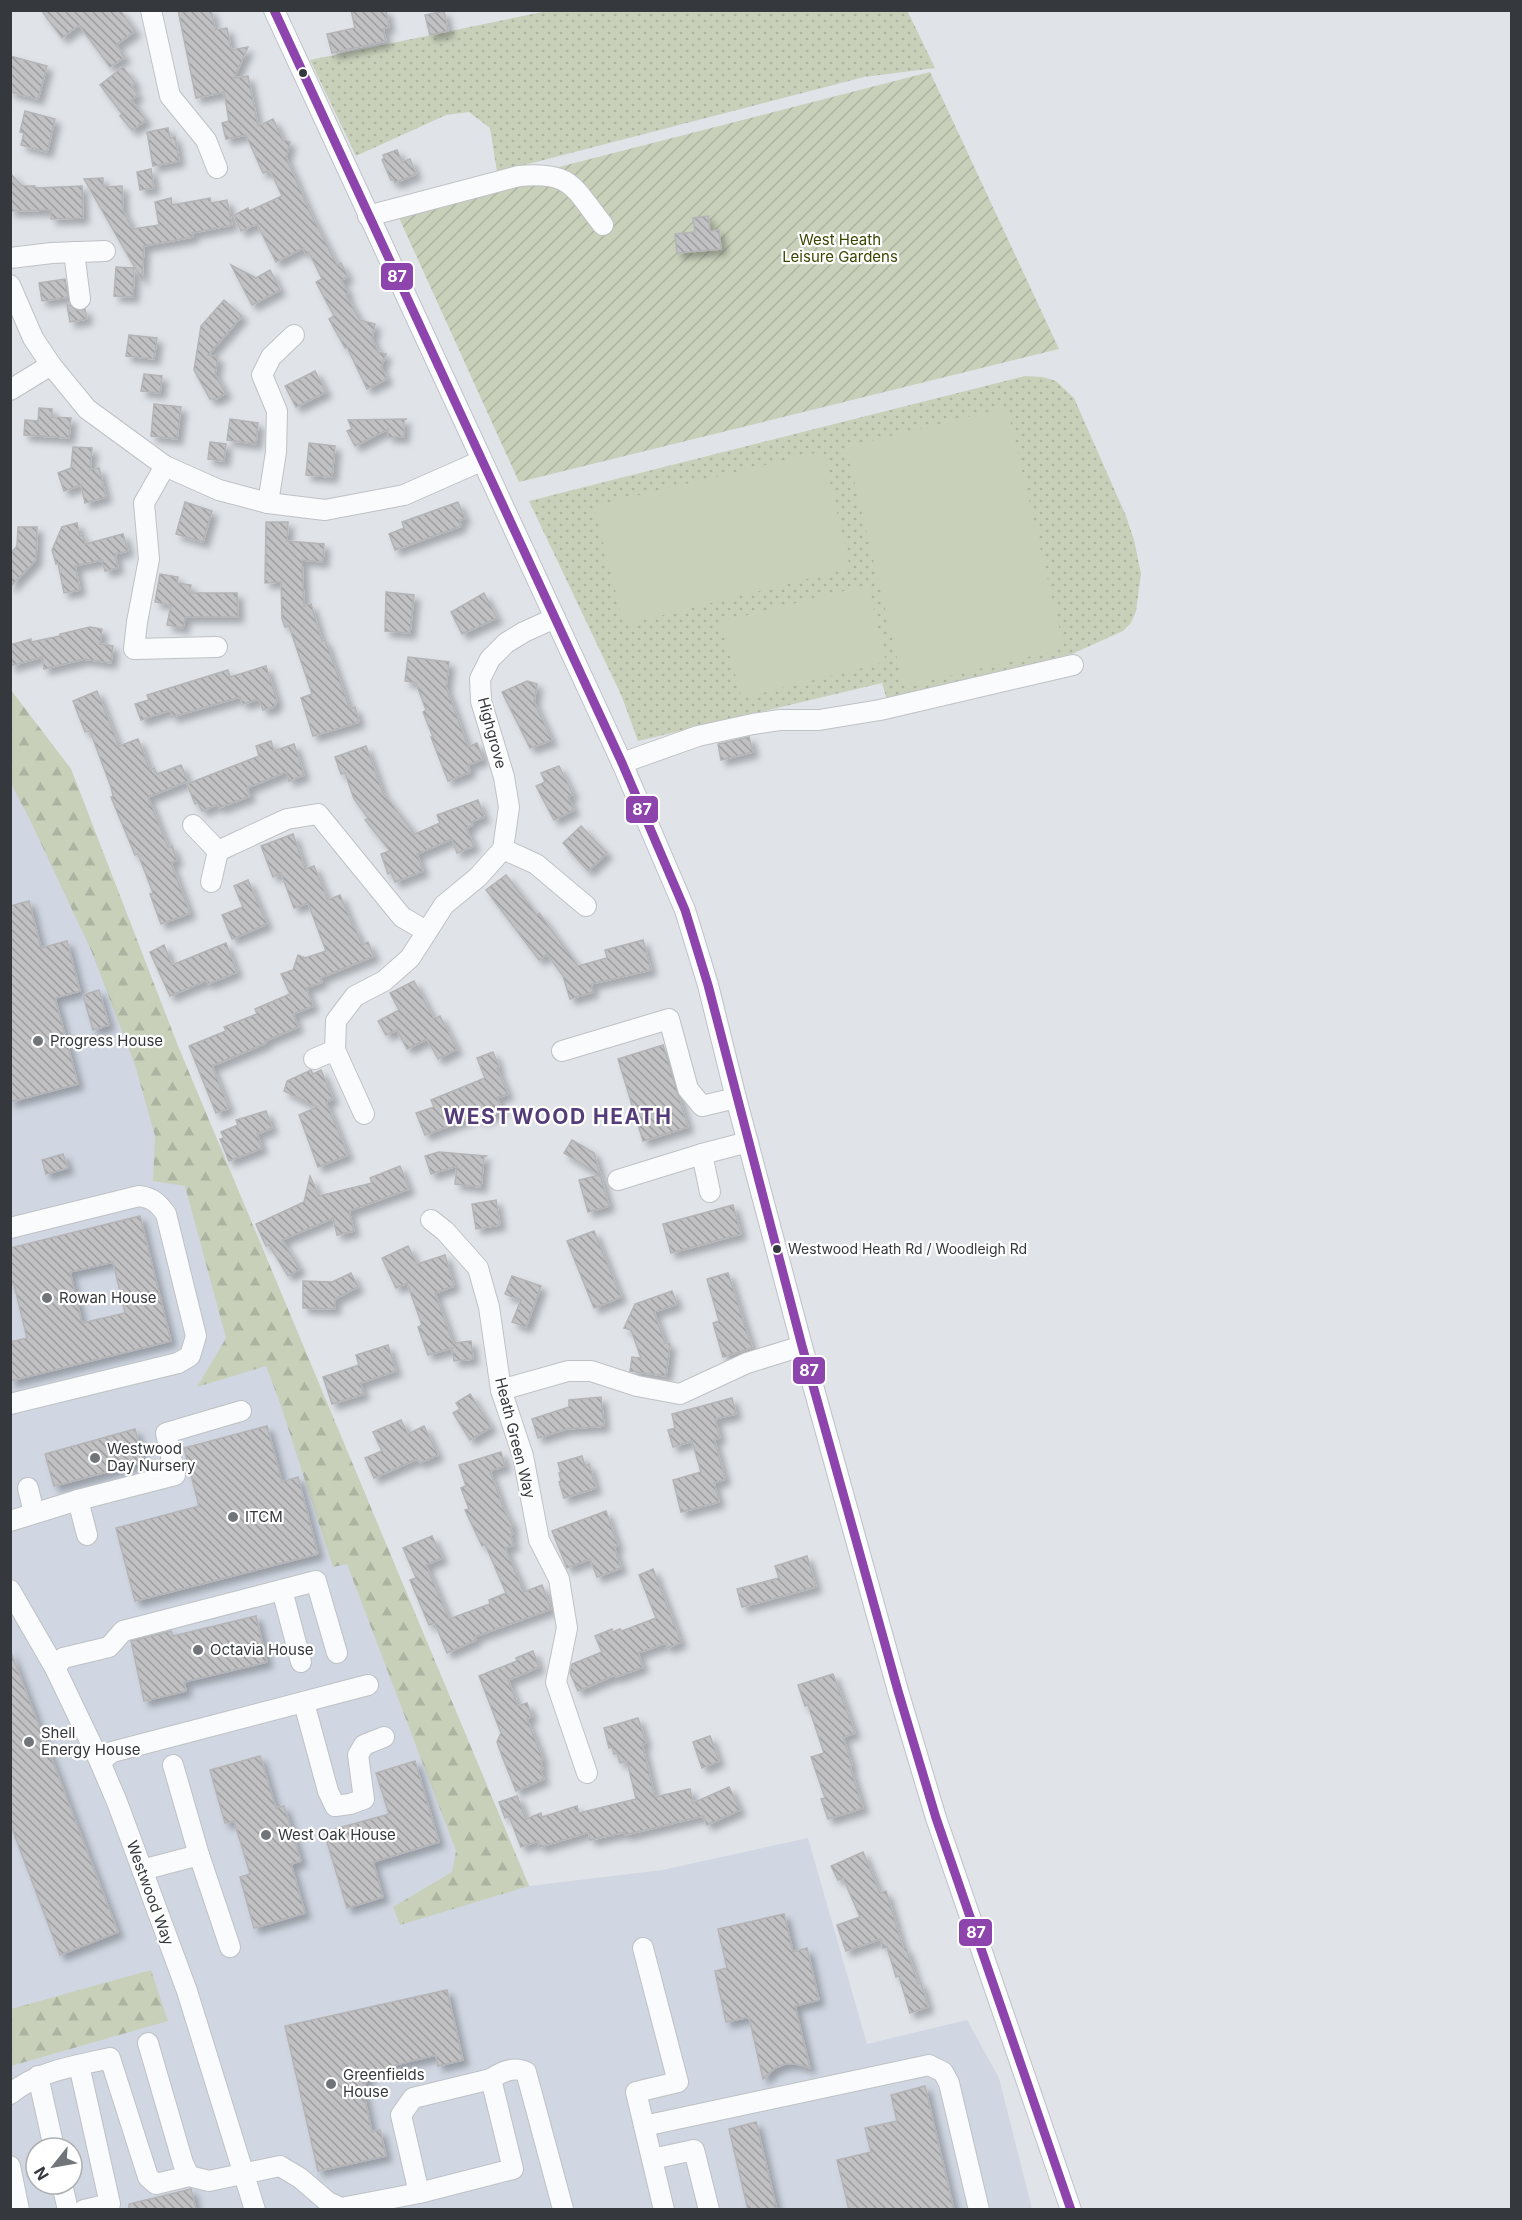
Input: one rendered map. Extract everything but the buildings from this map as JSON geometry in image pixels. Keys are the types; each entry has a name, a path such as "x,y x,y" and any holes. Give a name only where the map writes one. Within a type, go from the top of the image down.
{"street":[{"path":"151,10 170,96 206,140 217,168"},
{"path":"279,12 368,216 622,763 685,910 708,985 736,1098 860,1557 936,1818 1071,2210"},
{"path":"368,216 519,176 541,174 558,176 573,186 603,225"},
{"path":"10,258 105,251"},
{"path":"74,252 80,299"},
{"path":"10,285 33,338 51,365 87,409 165,466 219,490 268,504 325,510 404,495 481,460"},
{"path":"268,504 276,452 277,411 262,375 271,357 294,335"},
{"path":"10,390 51,365"},
{"path":"165,466 144,503 149,559 134,649 217,647"},
{"name":"Highgrove","path":"503,849 510,807 504,777 481,701 480,679 490,659 506,643 555,618"},
{"path":"622,763 698,736 753,724 780,720 819,720 880,710 1073,665"},
{"path":"218,851 287,819 318,814 402,917 426,932"},
{"path":"193,825 218,851"},
{"path":"364,1114 335,1050 336,1021 355,996 384,981 410,958 444,905 478,877 503,849 536,864 586,906"},
{"path":"211,882 218,851"},
{"path":"562,1051 669,1019 688,1089 702,1106 736,1098"},
{"path":"314,1059 335,1050"},
{"path":"618,1180 748,1142"},
{"path":"702,1154 710,1192"},
{"path":"10,1228 139,1196 149,1197 156,1201 166,1214 196,1336 190,1356 178,1363 10,1404"},
{"name":"Heath Green Way","path":"431,1220 445,1231 478,1268 489,1307 501,1390 523,1456 539,1540 559,1580 567,1628 556,1682 587,1773"},
{"path":"501,1390 567,1371 591,1371 637,1386 680,1394 747,1364 802,1346"},
{"path":"10,1521 78,1500 175,1475 166,1433 241,1411"},
{"path":"27,1488 34,1513"},
{"path":"78,1500 87,1535"},
{"path":"55,1668 63,1658 107,1655 109,1647 123,1631 316,1581 336,1653"},
{"name":"Westwood Way","path":"10,1590 55,1668 100,1762 187,1991 255,2210"},
{"path":"282,1590 301,1662"},
{"path":"100,1762 111,1752 304,1703 343,1701 368,1685"},
{"path":"304,1703 328,1791 335,1806 360,1802 364,1799 358,1755 364,1745 384,1737"},
{"path":"173,1765 199,1855 230,1947"},
{"path":"142,1870 199,1855"},
{"path":"643,1948 678,2082 636,2092 664,2210"},
{"path":"148,2043 183,2163 189,2176"},
{"path":"10,2094 38,2076 110,2058 148,2177 156,2184 189,2176 209,2181 280,2166 300,2178 328,2202 341,2208 419,2193 513,2169 491,2079"},
{"path":"79,2065 110,2204 84,2210"},
{"path":"644,2126 929,2065 943,2072 950,2083 979,2210"},
{"path":"419,2193 401,2115 406,2106 413,2098 491,2079 504,2071 518,2069 526,2072 563,2209"},
{"path":"38,2076 51,2136"},
{"path":"652,2159 694,2150 709,2210"},
{"path":"10,2166 19,2210"}],"shaded area":[{"path":"10,690 71,769 178,1046 529,1886 662,1870 808,1838 867,2044 967,2020 999,2078 1032,2209 11,2209"}],"green space":[{"path":"907,10 935,68 864,77 497,172 490,128 469,112 446,115 356,156 310,60 547,11"},
{"name":"West Heath Leisure Gardens","path":"930,72 1059,349 519,482 395,209"},
{"path":"1025,376 1043,377 1056,381 1074,398 1126,516 1141,574 1136,611 1131,623 1123,631 1072,654 887,700 882,683 638,741 622,697 529,501"},
{"path":"1007,407 1064,648 904,687 846,447"},
{"path":"823,451 850,568 624,625 594,506"},
{"path":"868,585 886,662 742,698 720,622"},
{"path":"11,690 71,769 178,1046 529,1886 400,1925 393,1907 452,1872 456,1851 347,1564 333,1567 266,1366 197,1387 226,1338 185,1186 153,1181 155,1136 135,1065 91,950 11,784"},
{"path":"151,1970 168,2021 11,2066 11,2009"}],"transit line":[{"name":"87","path":"274,10 622,763 685,910 708,985 802,1346 898,1691 936,1818 1071,2210"}],"place":[{"name":"Progress House","path":"38,1041"},
{"name":"Westwood Heath Rd / Woodleigh Rd","path":"777,1249"},
{"name":"Rowan House","path":"47,1298"},
{"name":"Westwood Day Nursery","path":"95,1458"},
{"name":"ITCM","path":"233,1517"},
{"name":"Octavia House","path":"198,1650"},
{"name":"Shell Energy House","path":"29,1742"},
{"name":"West Oak House","path":"266,1835"},
{"name":"Greenfields House","path":"331,2084"}],"district":[{"name":"WESTWOOD HEATH","path":"558,1117"}]}
